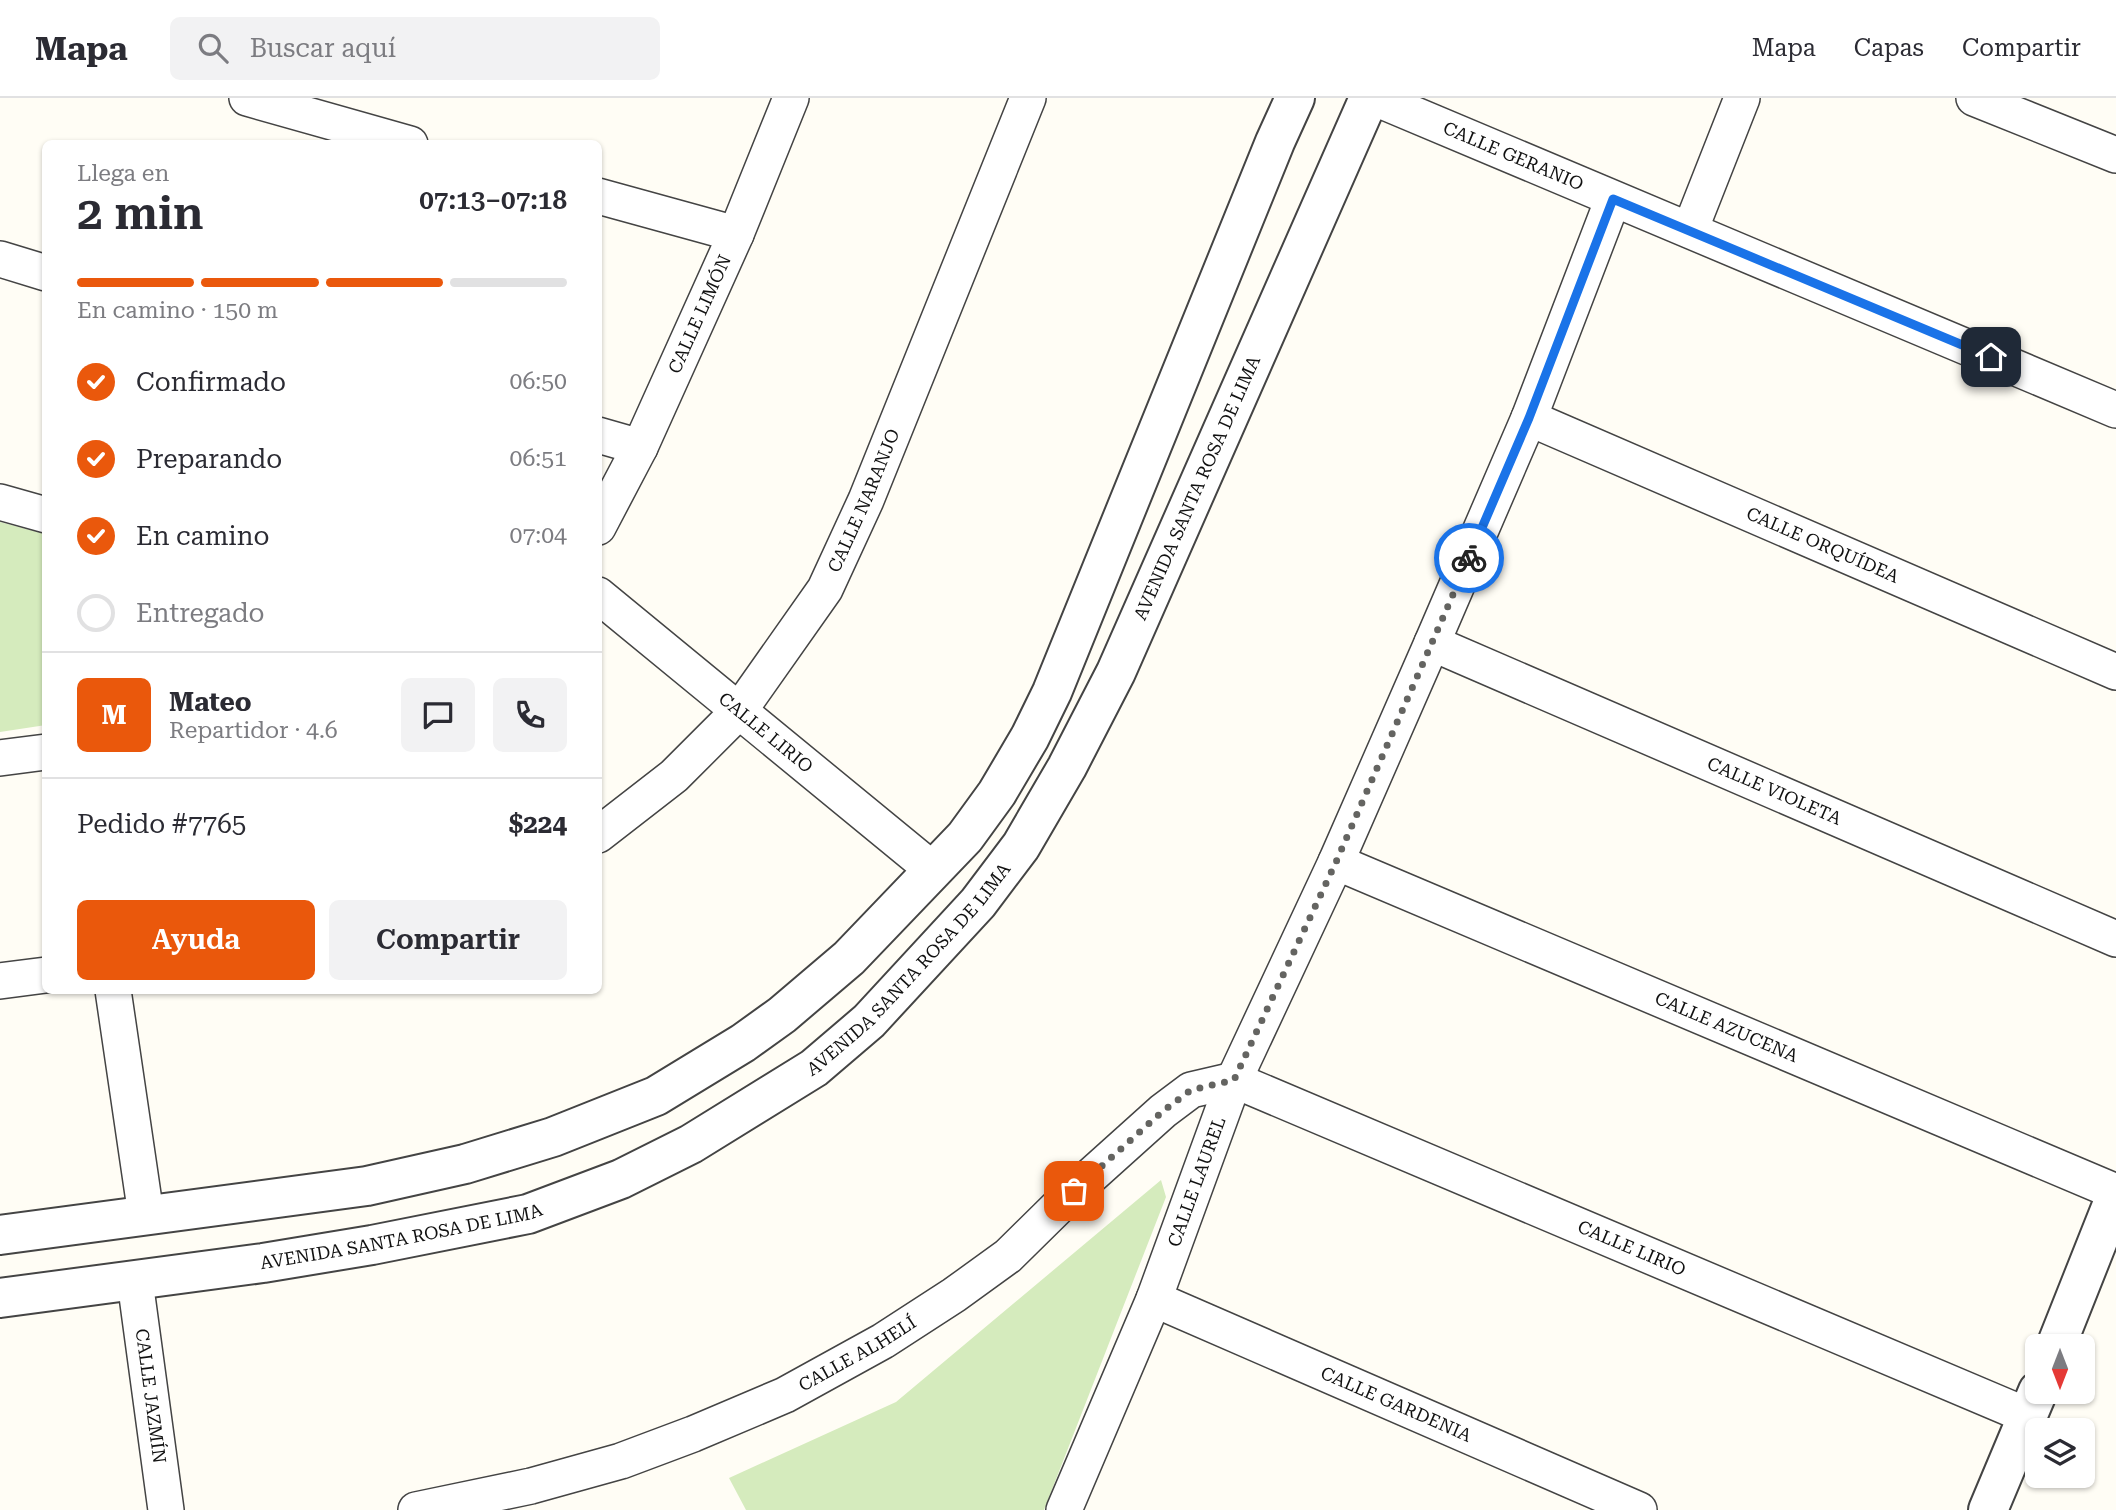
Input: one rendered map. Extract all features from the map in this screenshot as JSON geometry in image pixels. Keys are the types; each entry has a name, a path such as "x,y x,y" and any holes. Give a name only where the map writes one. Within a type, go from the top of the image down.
{"street":[{"path":"247,98 396,140"},
{"name":"CALLE LIMÓN","path":"602,519 640,447 736,234 791,98"},
{"name":"CALLE NARANJO","path":"602,832 674,776 739,711 825,589 866,499 1028,98"},
{"path":"0,1236 367,1186 465,1164 553,1137 656,1096 743,1043 782,1015 849,958 965,837 997,793 1030,737 1052,692 1295,98"},
{"name":"AVENIDA SANTA ROSA DE LIMA","path":"0,1298 264,1263 528,1214 621,1179 691,1144 814,1068 869,1021 978,903 1021,846 1067,767 1121,659 1369,98"},
{"name":"CALLE GERANIO","path":"1375,98 2116,410"},
{"path":"1690,230 1742,98"},
{"path":"1974,98 2116,155"},
{"path":"602,197 736,234"},
{"name":"CALLE LAUREL","path":"1064,1510 1154,1299 1234,1080 1336,862 1529,418 1613,199"},
{"path":"0,259 42,272"},
{"name":"CALLE ORQUÍDEA","path":"1529,418 2116,672"},
{"path":"602,436 640,447"},
{"path":"0,502 42,514"},
{"name":"CALLE LIRIO","path":"602,598 933,870"},
{"name":"CALLE VIOLETA","path":"1432,643 2116,939"},
{"path":"0,758 42,753"},
{"name":"CALLE AZUCENA","path":"1336,862 2116,1193"},
{"path":"0,981 42,976"},
{"path":"114,994 146,1215"},
{"name":"CALLE LIRIO","path":"1234,1080 2025,1401"},
{"name":"CALLE ALHELÍ","path":"416,1510 531,1486 621,1461 785,1395 883,1341 1008,1256 1084,1182 1163,1111 1191,1090 1234,1080"},
{"path":"2061,1334 2116,1193"},
{"name":"CALLE JAZMÍN","path":"135,1281 166,1510"},
{"name":"CALLE GARDENIA","path":"1154,1299 1639,1510"},
{"path":"1988,1510 2033,1404"}],"green space":[{"path":"0,522 42,533 42,726 0,732"},
{"path":"1161,1180 1166,1197 1044,1510 746,1510 729,1478 896,1402"}],"way so far":[{"path":"1074,1191 1163,1111 1191,1090 1234,1080 1336,862 1469,558"}],"route":[{"path":"1469,558 1529,418 1613,199 1991,357"}]}
